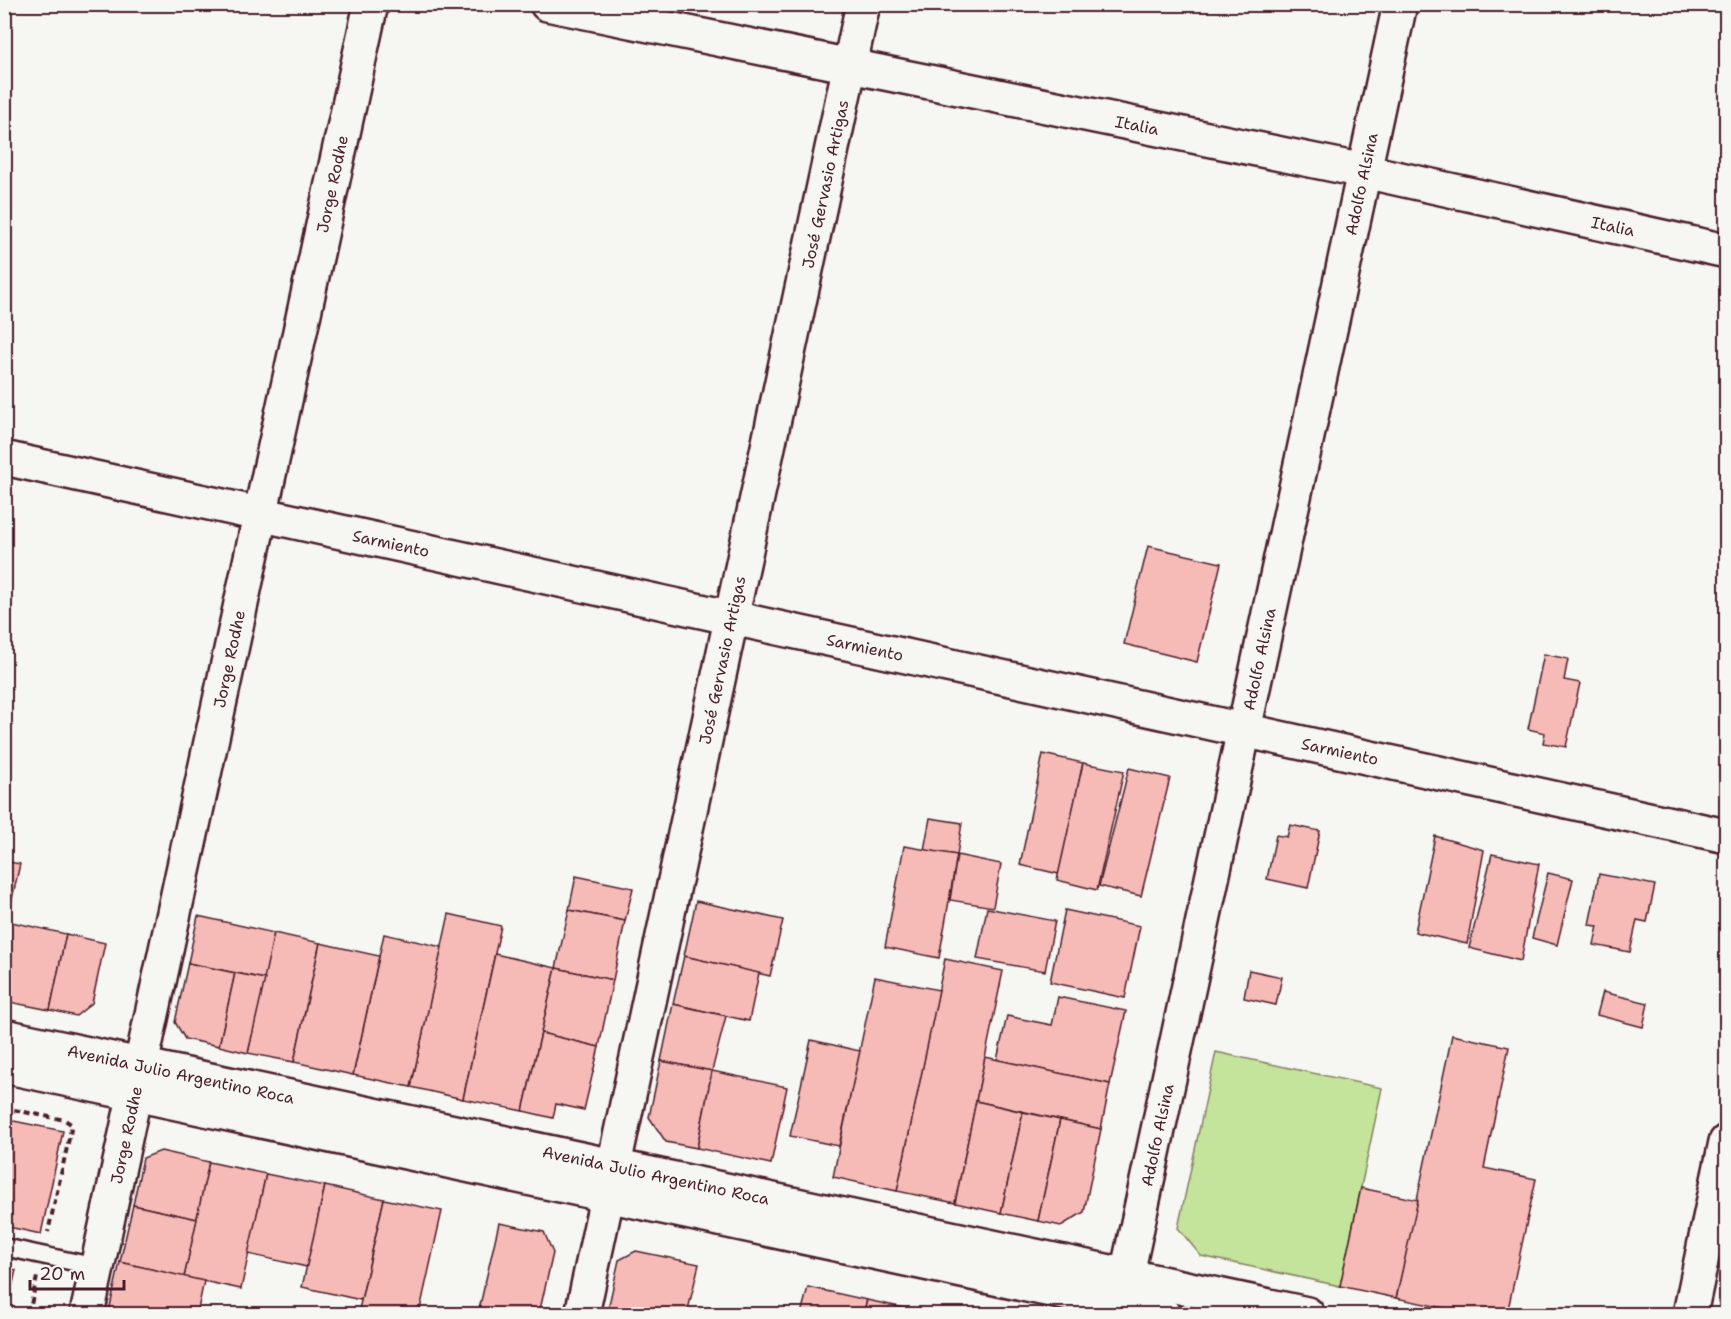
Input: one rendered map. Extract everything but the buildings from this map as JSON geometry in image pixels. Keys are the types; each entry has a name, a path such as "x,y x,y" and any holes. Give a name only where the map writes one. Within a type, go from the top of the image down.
{"street":[{"name":"Jorge Rodhe","path":"87,1314 371,4"},
{"name":"Italia","path":"547,4 1364,171 1726,251"},
{"name":"José Gervasio Artigas","path":"582,1314 863,4"},
{"name":"Adolfo Alsina","path":"1122,1299 1400,4"},
{"name":"Sarmiento","path":"4,458 1726,836"},
{"name":"Avenida Julio Argentino Roca","path":"4,1036 138,1080 610,1181 1122,1299 1163,1314"},
{"name":"Avenida Julio Argentino Roca","path":"4,1066 138,1080"},
{"path":"1690,1314 1726,1142"},
{"name":"Avenida Julio Argentino Roca","path":"1122,1299 1307,1314"}],"lane":[{"path":"4,1247 97,1267"}],"path":[{"path":"4,1108 65,1120 72,1125 29,1314"}],"green space":[{"path":"1216,1052 1382,1088 1340,1286 1201,1256 1178,1228"}]}
